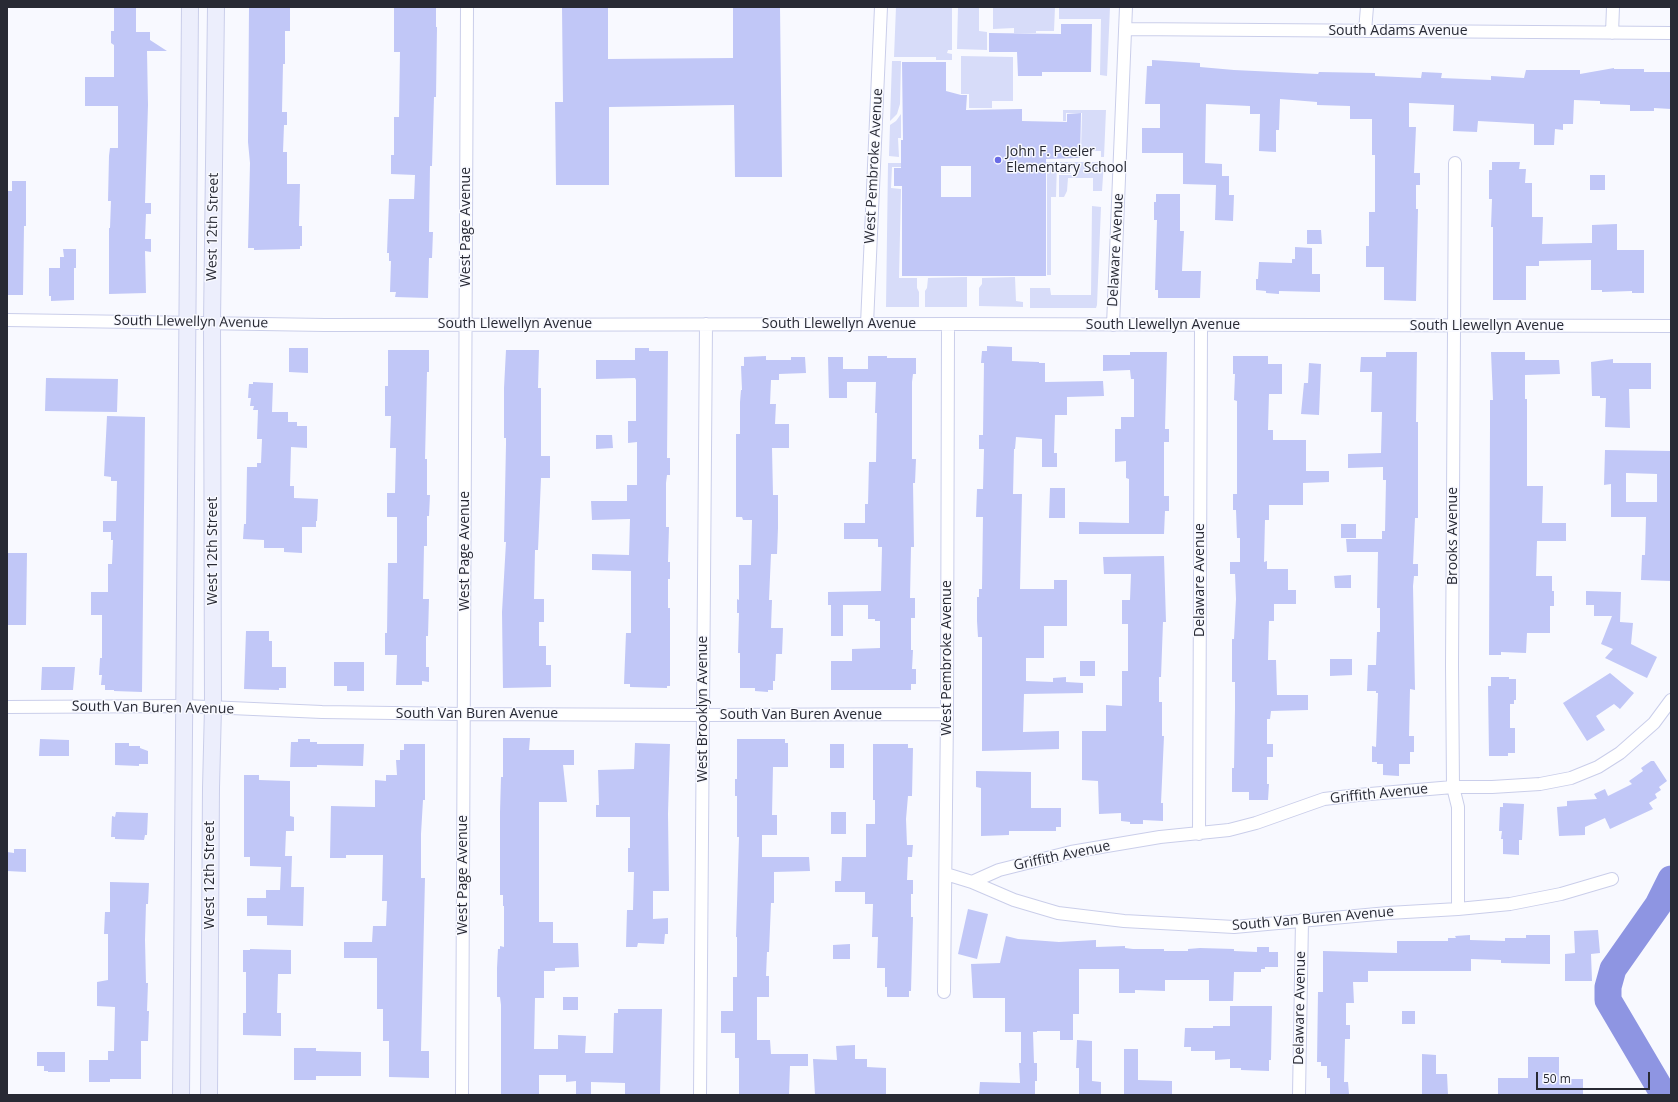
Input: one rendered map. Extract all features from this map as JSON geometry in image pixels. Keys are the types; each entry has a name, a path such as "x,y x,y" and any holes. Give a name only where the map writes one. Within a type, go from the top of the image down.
{"main road":[{"name":"West 12th Street","path":"181,1095 190,7"},
{"name":"West 12th Street","path":"209,1095 213,707 212,322 216,7"}],"street":[{"name":"West Page Avenue","path":"462,1095 467,7"},
{"name":"West Pembroke Avenue","path":"867,324 881,7"},
{"name":"Delaware Avenue","path":"1113,325 1126,7"},
{"path":"1365,31 1366,7"},
{"path":"1612,33 1613,7"},
{"name":"South Adams Avenue","path":"1125,29 1671,33"},
{"name":"Brooks Avenue","path":"1455,163 1453,787 1458,807 1458,909"},
{"name":"South Llewellyn Avenue","path":"7,320 212,322 325,325 948,324 1202,326 1671,326"},
{"name":"West Brooklyn Avenue","path":"700,1095 706,324"},
{"name":"West Pembroke Avenue","path":"944,992 947,714 948,324"},
{"name":"Delaware Avenue","path":"1199,834 1202,326"},
{"name":"Griffith Avenue","path":"972,882 999,870 1071,852 1160,837 1229,830 1256,823 1324,799 1358,794 1453,787 1492,787 1532,784 1571,778 1598,767 1620,753 1654,723 1671,700"},
{"name":"South Van Buren Avenue","path":"7,707 185,706 322,712 464,714 947,714"},
{"name":"South Van Buren Avenue","path":"946,874 972,882 1014,900 1058,912 1124,921 1234,927 1388,912 1458,909 1510,904 1561,894 1612,879"},
{"name":"Delaware Avenue","path":"1299,1095 1302,920"}],"shaded area":[{"path":"896,7 952,7 952,50 948,50 947,53 952,54 952,60 936,60 936,57 894,57"},
{"path":"958,7 979,8 979,31 987,32 987,50 957,49"},
{"path":"993,7 1055,7 1054,31 1014,33 1014,28 993,29"},
{"path":"1059,7 1110,7 1107,76 1100,75 1101,19 1059,19"},
{"path":"961,56 1013,57 1013,101 992,101 992,108 969,108 969,94 961,94"},
{"path":"892,61 901,61 900,104 897,114 890,121"},
{"path":"1063,110 1106,110 1104,157 1101,157 1101,151 1081,151 1082,113 1066,113 1066,121 1063,121"},
{"path":"901,114 901,138 898,138 899,157 889,156 890,125 896,121"},
{"path":"1032,162 1057,162 1056,197 1051,197 1051,275 1047,275 1047,169 1032,168"},
{"path":"1060,162 1104,162 1102,191 1093,191 1093,178 1068,178 1067,191 1064,197 1059,197 1059,175 1075,175 1077,169 1071,168 1071,174 1062,174 1059,172"},
{"path":"888,163 918,163 918,167 892,167 891,188 901,189 899,278 917,278 919,307 886,307"},
{"path":"1092,206 1101,207 1096,308 1030,308 1030,288 1050,288 1051,295 1091,295"},
{"path":"967,277 967,307 925,307 925,291 927,288 928,278"},
{"path":"1015,277 1016,301 1023,302 1023,307 979,306 979,288 982,284 982,278"}],"building":[{"path":"114,7 136,7 136,32 150,32 150,40 167,51 147,51 148,105 145,203 151,203 151,214 146,214 145,239 151,239 151,252 145,251 146,293 109,294 109,228 111,201 108,201 109,156 110,148 118,148 118,106 85,106 85,77 114,77 114,45 111,43 111,31 114,31"},
{"path":"249,7 290,7 290,31 285,31 285,64 283,64 282,112 287,112 287,125 284,125 283,152 287,152 287,184 300,184 299,226 302,226 302,246 300,246 300,249 254,250 254,248 248,248 250,163 248,142"},
{"path":"394,7 436,7 436,97 434,97 432,166 430,166 429,232 433,232 432,258 429,258 428,298 395,297 396,292 390,292 391,261 389,261 389,253 387,253 389,199 414,199 415,175 391,174 391,155 394,155 394,117 399,117 400,52 394,52"},
{"path":"562,7 608,7 608,59 733,58 733,7 780,7 782,177 735,177 734,105 609,107 609,185 556,185 555,102 563,102"},
{"path":"1061,24 1092,24 1091,72 1042,72 1042,76 1018,76 1017,52 989,52 989,33 1061,34"},
{"path":"1152,60 1200,63 1200,67 1234,70 1318,74 1319,72 1375,73 1375,76 1421,78 1422,72 1442,73 1441,78 1491,80 1491,76 1524,78 1526,70 1580,70 1580,74 1614,68 1644,69 1644,72 1671,72 1671,109 1654,108 1654,111 1630,111 1630,105 1600,104 1600,101 1574,100 1573,124 1563,124 1563,130 1555,129 1554,145 1534,145 1534,124 1478,121 1477,132 1453,131 1454,105 1409,103 1409,127 1416,127 1414,173 1420,173 1420,185 1416,185 1416,209 1418,209 1416,301 1384,300 1384,267 1366,267 1366,246 1369,246 1369,212 1375,212 1375,155 1372,155 1372,119 1350,119 1350,106 1317,105 1317,102 1280,99 1279,130 1276,130 1276,152 1259,151 1260,114 1250,114 1250,106 1206,104 1205,163 1222,164 1222,176 1229,176 1229,195 1234,195 1233,221 1215,220 1216,185 1183,184 1183,153 1142,153 1142,128 1160,128 1160,104 1145,104 1147,66 1152,66"},
{"path":"902,62 946,62 946,91 967,95 966,110 1022,109 1022,121 1067,122 1067,114 1081,113 1080,158 1046,159 1046,276 902,276 902,186 894,186 894,168 901,168 901,140 903,140","holes":["941,166 971,166 971,197 941,197"]},
{"path":"1492,162 1520,162 1519,169 1526,169 1525,183 1532,183 1532,217 1543,217 1542,244 1592,243 1592,225 1617,224 1617,250 1644,250 1644,293 1632,293 1632,291 1602,292 1602,290 1591,290 1591,260 1539,261 1539,266 1526,266 1526,300 1493,300 1493,227 1491,227 1492,199 1489,199 1489,170 1492,170"},
{"path":"1590,175 1605,175 1605,190 1590,190"},
{"path":"12,181 26,181 23,295 7,295 7,191 12,191"},
{"path":"1156,194 1180,194 1180,231 1184,231 1182,271 1201,271 1200,298 1158,298 1158,290 1155,290 1157,220 1154,220 1154,202 1156,202"},
{"path":"1307,230 1321,230 1322,244 1307,244"},
{"path":"1295,247 1312,248 1312,274 1320,274 1320,292 1279,291 1279,294 1266,293 1266,291 1256,290 1259,262 1292,263 1292,259 1295,259"},
{"path":"63,249 76,249 76,268 74,268 74,300 51,301 51,296 49,296 49,268 60,268 60,257 64,257"},
{"path":"987,346 1012,347 1012,361 1045,363 1045,382 1103,381 1104,396 1067,397 1067,415 1055,415 1054,453 1057,453 1057,467 1042,467 1042,439 1016,437 1014,449 1013,494 1022,494 1020,589 1054,589 1054,580 1067,580 1067,626 1044,626 1044,658 1026,658 1026,681 1053,682 1053,678 1066,677 1066,682 1083,683 1083,693 1024,694 1023,732 1059,731 1059,749 982,751 982,637 978,637 977,597 979,597 979,589 982,589 983,517 976,517 977,489 983,489 984,449 979,449 979,435 983,435 984,363 981,363 982,351 987,351"},
{"path":"289,348 308,348 308,373 289,372"},
{"path":"635,348 649,348 649,351 668,351 667,458 670,458 670,475 667,475 666,483 666,527 669,527 668,562 670,562 670,579 668,579 668,608 670,608 670,686 667,686 667,688 630,687 630,684 624,684 626,633 631,633 631,571 592,570 592,554 629,555 630,519 592,520 591,501 627,501 627,485 637,485 637,442 628,443 628,421 636,421 636,380 635,378 596,379 596,360 635,360"},
{"path":"388,350 429,350 425,459 427,459 427,495 430,495 429,516 427,516 427,546 424,546 423,599 429,599 428,636 426,636 426,667 429,667 429,682 422,681 422,685 396,685 397,655 385,655 385,633 387,633 388,563 397,563 397,517 387,517 387,493 395,493 396,448 390,448 391,416 385,416 385,386 388,386"},
{"path":"506,350 539,350 538,388 541,388 541,456 550,456 550,478 541,478 538,550 535,550 534,599 544,599 544,622 539,622 539,646 546,646 546,665 551,665 551,687 503,688 502,612 506,542 504,542 506,438 504,438 504,388"},
{"path":"1130,352 1167,352 1165,429 1169,429 1169,442 1164,442 1164,496 1169,496 1169,511 1165,511 1164,534 1079,534 1079,522 1129,523 1129,479 1126,478 1126,461 1115,462 1115,429 1121,429 1121,417 1134,417 1134,379 1131,379 1130,370 1103,371 1103,355 1130,355"},
{"path":"1386,352 1417,352 1416,422 1418,422 1418,518 1415,518 1413,564 1418,564 1418,576 1414,576 1413,586 1415,690 1410,689 1409,736 1414,736 1414,752 1410,752 1410,764 1399,764 1399,776 1383,775 1383,764 1372,762 1372,746 1376,747 1378,693 1376,693 1376,691 1367,691 1368,665 1376,665 1377,632 1380,632 1380,608 1377,608 1378,552 1347,552 1346,539 1382,539 1382,531 1385,531 1386,480 1383,480 1383,467 1348,468 1348,454 1381,453 1382,412 1371,412 1372,372 1360,372 1361,357 1386,357"},
{"path":"1491,352 1525,352 1525,360 1559,360 1560,374 1525,375 1525,399 1527,399 1527,486 1543,486 1542,523 1566,523 1566,541 1537,541 1536,576 1552,576 1554,606 1550,606 1550,633 1527,633 1526,653 1501,652 1501,655 1489,655 1490,400 1493,400"},
{"path":"766,356 766,360 791,360 791,357 805,357 806,373 779,374 779,380 771,380 770,404 776,404 775,424 789,424 789,448 772,448 773,495 778,495 778,528 777,554 771,554 769,600 772,600 771,628 783,628 782,654 776,654 775,681 773,681 773,690 768,690 768,692 755,691 755,688 740,688 740,653 738,653 739,613 737,613 737,599 739,600 739,565 751,565 752,520 743,520 742,517 736,517 736,434 740,434 740,402 742,390 741,366 744,366 744,357"},
{"path":"868,356 887,356 887,358 916,358 916,374 913,374 912,382 912,459 916,459 915,483 913,483 914,547 911,547 910,598 915,598 915,618 911,618 911,650 913,650 912,669 916,669 916,684 911,684 911,690 831,690 831,661 852,661 852,649 880,648 880,621 868,619 868,605 843,605 843,636 831,636 831,605 828,605 828,592 881,591 882,547 878,547 878,539 844,539 844,523 865,523 865,504 868,504 869,462 876,462 876,382 847,382 847,398 829,398 828,357 843,357 843,369 868,369"},
{"path":"1233,356 1268,356 1268,364 1282,364 1282,394 1269,394 1268,430 1273,430 1273,440 1306,440 1306,471 1329,471 1329,482 1303,483 1303,505 1269,505 1269,520 1265,520 1264,562 1267,561 1267,569 1288,569 1288,590 1296,590 1296,604 1274,604 1274,621 1269,621 1268,660 1276,660 1277,695 1308,695 1308,710 1271,711 1270,719 1267,719 1267,744 1273,744 1273,757 1267,757 1267,784 1269,784 1268,800 1249,800 1249,792 1232,792 1232,768 1234,768 1235,682 1232,682 1232,639 1234,639 1236,599 1235,574 1230,574 1230,562 1240,562 1240,538 1237,538 1236,510 1233,510 1233,494 1237,494 1237,401 1234,400 1235,374 1233,374"},
{"path":"1613,359 1613,363 1651,363 1651,389 1629,389 1630,428 1605,427 1606,398 1592,396 1591,362"},
{"path":"1309,363 1321,364 1319,415 1301,414 1304,383 1308,383"},
{"path":"46,378 118,379 117,412 45,411"},
{"path":"253,382 273,383 272,412 288,412 288,422 297,422 297,426 307,426 307,448 291,447 290,486 294,486 294,498 318,499 316,527 302,527 302,553 284,552 284,548 264,548 264,540 243,539 244,524 246,524 247,467 257,467 257,463 261,463 262,439 257,439 258,410 253,410 254,406 250,406 251,398 248,398 249,384 253,384"},
{"path":"107,416 145,417 142,692 105,690 105,685 101,685 102,675 99,675 100,658 102,658 102,615 91,615 91,592 108,592 108,564 112,564 113,540 111,540 111,532 103,532 103,521 116,521 117,481 111,481 111,477 104,476"},
{"path":"596,435 612,435 613,448 596,449"},
{"path":"1605,450 1671,451 1671,581 1641,580 1642,555 1645,555 1646,517 1611,517 1611,484 1604,485","holes":["1626,473 1657,474 1657,502 1626,502"]},
{"path":"1050,488 1065,488 1065,518 1049,518"},
{"path":"1341,524 1356,524 1356,538 1341,538"},
{"path":"7,553 27,553 26,625 7,625"},
{"path":"1164,556 1166,622 1163,622 1161,677 1159,677 1159,702 1162,702 1162,736 1164,736 1161,803 1163,803 1163,821 1143,820 1143,824 1130,824 1130,822 1121,821 1121,813 1099,814 1098,781 1082,780 1082,731 1106,731 1106,705 1122,706 1122,671 1128,671 1128,624 1122,624 1122,600 1130,600 1131,574 1104,574 1103,557"},
{"path":"1351,575 1351,588 1335,588 1334,576"},
{"path":"1586,591 1621,592 1620,622 1633,623 1631,644 1657,657 1647,678 1605,658 1613,649 1601,644 1612,616 1594,616 1594,605 1586,605"},
{"path":"246,631 269,631 269,641 272,641 272,667 286,667 286,688 279,688 279,690 244,689"},
{"path":"1330,659 1352,659 1352,675 1330,676"},
{"path":"1080,661 1095,661 1095,676 1080,676"},
{"path":"334,662 364,662 364,691 347,691 347,686 334,686"},
{"path":"42,667 75,667 73,690 41,690"},
{"path":"1610,673 1634,693 1620,709 1614,704 1596,716 1605,730 1587,741 1563,703"},
{"path":"1491,677 1509,677 1509,679 1516,679 1516,700 1514,700 1514,704 1510,704 1510,728 1515,728 1515,753 1508,753 1508,756 1489,756 1488,686 1491,686"},
{"path":"503,738 530,738 529,750 574,750 574,765 563,765 567,802 539,802 539,922 553,922 553,943 578,943 579,967 555,968 555,971 544,971 544,998 535,998 534,1049 558,1049 558,1035 586,1036 585,1053 613,1053 614,1013 618,1013 618,1009 662,1009 660,1095 625,1095 625,1083 591,1082 591,1094 576,1095 576,1081 566,1082 566,1075 539,1075 539,1095 501,1095 501,1005 500,997 497,997 497,968 498,949 500,949 500,946 504,947 504,906 503,895 500,895 500,812 501,777 503,777"},
{"path":"40,739 69,740 69,756 39,756"},
{"path":"298,739 310,739 310,742 317,742 317,744 364,744 363,766 317,765 317,767 290,767 291,742 298,742"},
{"path":"737,739 785,739 785,743 788,743 788,767 773,767 772,815 777,815 777,835 762,835 762,857 809,857 810,871 774,872 774,903 771,903 769,952 767,952 766,976 769,976 769,997 757,997 757,1040 770,1040 771,1054 808,1054 808,1066 790,1066 789,1095 739,1095 739,1058 735,1058 735,1033 721,1033 721,1011 733,1011 733,977 737,977 736,937 739,837 737,837 737,796 735,796 735,779 737,779"},
{"path":"115,743 129,743 129,746 140,746 140,748 148,751 148,764 139,764 139,766 115,765"},
{"path":"635,743 670,744 668,814 669,891 653,891 653,919 668,918 668,934 665,934 664,944 638,943 637,947 626,947 627,910 633,910 634,872 628,872 630,817 596,817 596,805 599,805 598,770 634,769"},
{"path":"404,744 425,744 425,800 423,800 421,834 421,878 425,878 421,1051 429,1051 429,1078 389,1077 389,1041 383,1041 383,1009 377,1009 377,958 344,958 344,942 372,942 373,926 386,926 387,901 382,901 383,855 346,855 346,858 330,858 331,806 375,807 375,780 386,781 386,775 397,775 396,760 400,760 400,750 404,750"},
{"path":"830,744 844,744 844,768 830,768"},
{"path":"873,744 908,744 908,748 913,748 912,796 908,796 906,819 907,845 913,845 912,857 908,857 907,880 913,880 913,894 911,894 911,917 913,917 911,991 909,991 909,997 887,997 887,987 885,987 885,968 877,968 878,937 872,937 873,904 865,904 865,892 835,892 835,881 841,881 842,857 866,857 866,824 875,824 875,800 873,800"},
{"path":"1651,761 1654,761 1667,781 1659,787 1661,790 1655,794 1657,798 1649,803 1653,809 1610,829 1605,818 1585,827 1585,835 1559,836 1557,807 1567,806 1567,801 1597,799 1594,794 1605,789 1608,796 1632,784 1629,781 1643,771 1641,768"},
{"path":"976,771 1031,772 1031,808 1061,808 1061,827 1056,827 1056,831 1009,831 1009,835 981,836 981,788 976,787"},
{"path":"244,775 259,775 259,780 290,781 290,816 294,817 294,831 286,831 285,856 292,856 291,887 304,887 303,926 267,925 267,916 247,916 247,898 266,898 266,890 280,890 281,867 250,866 250,857 244,857"},
{"path":"1503,803 1524,804 1522,840 1519,840 1519,855 1503,854 1503,839 1501,839 1502,831 1499,831 1500,807 1503,807"},
{"path":"116,812 148,813 147,835 145,835 144,840 115,839 115,837 111,837 112,816 115,817"},
{"path":"831,812 846,812 846,834 831,834"},
{"path":"14,849 26,849 26,872 7,871 7,852 14,853"},
{"path":"110,882 149,883 148,904 146,904 145,940 146,983 148,983 147,1011 149,1011 148,1041 141,1041 141,1079 110,1079 110,1082 89,1082 89,1060 108,1060 108,1051 114,1051 115,1007 97,1006 97,982 108,980 108,934 104,934 105,912 110,912"},
{"path":"968,909 988,914 977,959 958,954"},
{"path":"1598,930 1600,953 1591,954 1592,981 1565,981 1565,954 1575,953 1574,931"},
{"path":"1470,935 1470,940 1505,941 1505,938 1526,938 1526,935 1550,935 1550,964 1501,963 1501,960 1471,959 1471,971 1368,971 1368,982 1353,982 1354,1003 1346,1003 1346,1025 1350,1025 1350,1039 1345,1039 1344,1082 1348,1082 1349,1094 1330,1095 1330,1078 1327,1078 1327,1066 1321,1066 1321,1062 1317,1062 1318,992 1323,992 1323,951 1397,953 1397,941 1448,941 1448,938 1456,938 1455,936"},
{"path":"1006,936 1018,939 1059,942 1096,940 1096,947 1125,946 1125,948 1133,949 1164,949 1164,951 1188,951 1188,949 1200,948 1234,949 1234,951 1257,952 1257,947 1269,947 1269,952 1278,952 1278,967 1265,967 1265,969 1261,969 1261,972 1234,972 1233,1001 1209,1001 1209,980 1165,980 1165,991 1135,990 1135,993 1119,993 1119,969 1079,969 1079,1014 1073,1014 1073,1040 1060,1040 1060,1031 1033,1032 1034,1063 1037,1063 1035,1095 979,1095 980,1082 1020,1083 1019,1063 1021,1063 1021,1032 1005,1032 1005,998 973,998 971,964 1000,963"},
{"path":"850,944 850,959 833,959 833,945"},
{"path":"243,950 291,950 291,974 278,974 277,1013 281,1013 281,1036 243,1035 243,1013 246,1013 246,972 243,972"},
{"path":"563,997 578,997 578,1010 563,1010"},
{"path":"1230,1006 1272,1006 1271,1060 1269,1060 1269,1071 1230,1068 1230,1059 1215,1060 1215,1051 1191,1051 1191,1047 1184,1047 1185,1028 1213,1028 1213,1026 1230,1026"},
{"path":"1402,1011 1415,1011 1415,1024 1402,1024"},
{"path":"1077,1040 1092,1041 1092,1081 1101,1082 1101,1095 1079,1095 1079,1068 1076,1068"},
{"path":"855,1045 855,1059 867,1059 867,1067 886,1068 886,1095 815,1095 813,1059 837,1060 836,1046"},
{"path":"294,1048 316,1048 316,1051 361,1052 361,1076 316,1076 316,1080 294,1080"},
{"path":"1124,1049 1138,1049 1138,1080 1172,1081 1172,1095 1124,1095"},
{"path":"37,1052 65,1052 65,1072 48,1072 44,1071 44,1066 37,1066"},
{"path":"1422,1054 1436,1055 1436,1074 1447,1074 1448,1095 1422,1095"},
{"path":"1528,1057 1559,1057 1559,1079 1583,1079 1583,1095 1498,1095 1498,1078 1528,1078"}],"waterway":[{"path":"1664,1095 1608,1000 1608,987 1613,969 1658,905 1671,879"}],"place":[{"name":"John F. Peeler Elementary School","path":"998,160"}]}
